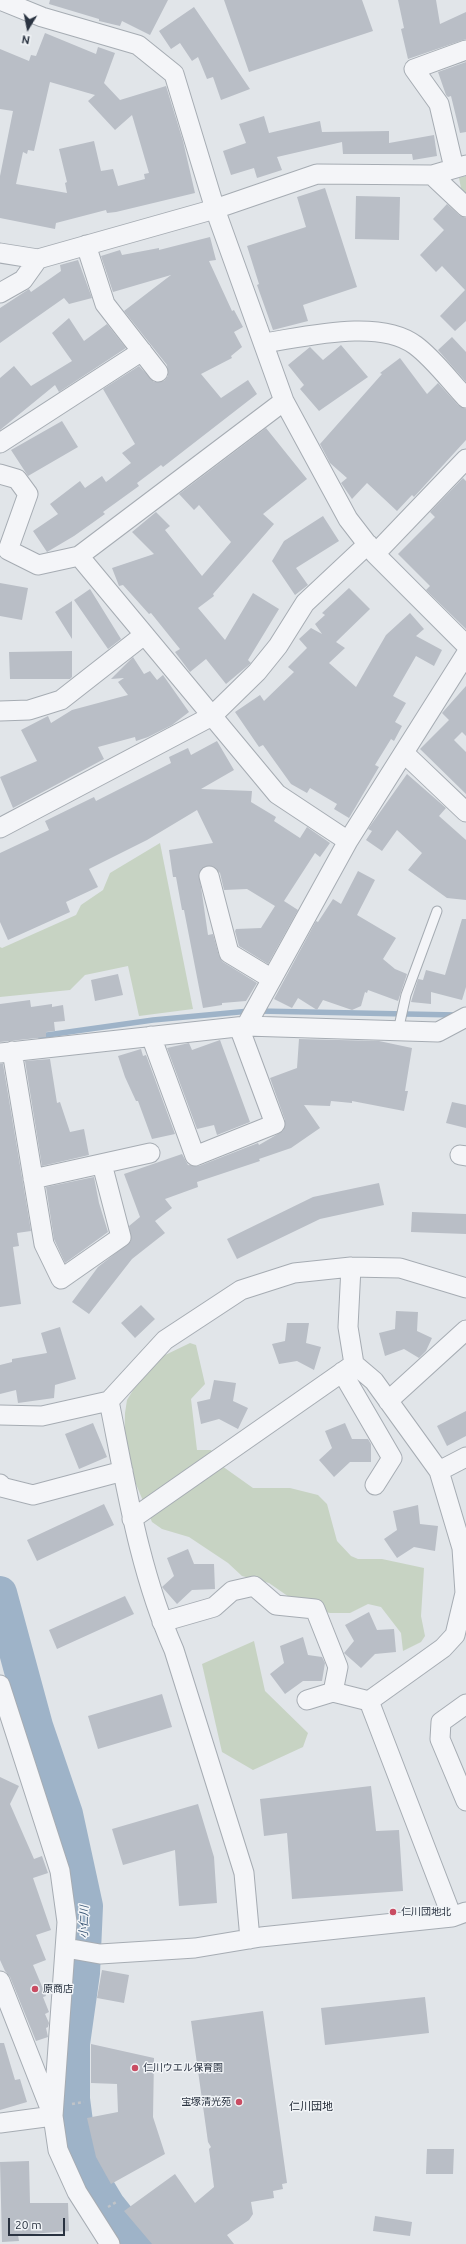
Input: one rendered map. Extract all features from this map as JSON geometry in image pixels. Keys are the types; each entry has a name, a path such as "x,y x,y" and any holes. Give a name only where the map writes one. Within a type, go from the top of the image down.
{"street":[{"path":"0,0 42,17 138,45 174,74 215,209 284,401 348,519 372,549 466,645"},
{"path":"0,253 38,259 215,209 317,174 432,175 460,166 439,104 414,69 466,50"},
{"path":"432,175 466,207"},
{"path":"86,246 105,304 158,372"},
{"path":"0,293 24,280 38,259"},
{"path":"264,343 357,329 389,334 414,344 466,398"},
{"path":"0,443 142,351"},
{"path":"0,474 17,479 28,494 8,550 38,565 79,556 284,401"},
{"path":"0,828 212,716 257,672 278,646 305,603 372,549 466,459"},
{"path":"79,556 276,794 348,841"},
{"path":"0,711 29,710 61,700 144,635"},
{"path":"151,1036 195,1156 275,1124 244,1026 261,999 348,841 466,654"},
{"path":"404,753 466,812"},
{"path":"209,876 229,953 272,979"},
{"path":"102,1164 121,1237 61,1279 44,1244 33,1179 6,1052 244,1026 398,1029 438,1032 459,1021"},
{"path":"33,1179 150,1153"},
{"path":"351,1266 348,1327 348,1368 392,1458 375,1485"},
{"path":"0,1415 42,1416 109,1401 164,1340 241,1290 294,1273 351,1266 400,1268 466,1288"},
{"path":"388,1401 466,1330"},
{"path":"307,1700 333,1692 369,1701 460,1637 465,1593 462,1548 439,1471 374,1381 348,1368"},
{"path":"132,1519 348,1368"},
{"path":"109,1401 132,1519 162,1622 174,1650 244,1872 250,1939"},
{"path":"439,1471 466,1457"},
{"path":"0,1484 1,1487 33,1494 123,1471"},
{"path":"162,1622 214,1607 232,1591 254,1586 276,1605 315,1609 338,1667 333,1692"},
{"path":"0,1686 60,1871 67,1922 70,1949 53,2116"},
{"path":"70,1949 100,1954 195,1948 250,1939 459,1914 369,1701"},
{"path":"466,1704 441,1722 440,1739 466,1801"},
{"path":"0,1981 53,2116 58,2150 77,2192 110,2244"},
{"path":"0,2123 53,2116"}],"lane":[{"path":"398,1029 404,1002 437,911"}],"green space":[{"path":"466,176 466,201 463,198 459,178"},
{"path":"160,843 193,1009 139,1016 128,966 85,975 70,990 0,997 0,947 2,948 76,915 81,905 103,890 110,873"},
{"path":"190,1343 196,1345 205,1384 191,1399 197,1450 211,1450 222,1466 253,1488 290,1488 318,1495 327,1504 337,1541 351,1556 358,1559 382,1559 424,1568 421,1616 425,1636 421,1642 403,1651 401,1633 381,1607 368,1604 350,1613 330,1613 317,1610 292,1599 269,1583 242,1576 228,1563 189,1537 162,1529 152,1522 124,1456 125,1413 127,1400 141,1377 159,1358"},
{"path":"254,1641 265,1691 308,1733 303,1747 253,1770 222,1752 202,1664"}],"building":[{"path":"50,0 168,0 150,35 122,21 120,26 99,21 99,19 49,4"},
{"path":"224,0 362,0 373,31 249,72"},
{"path":"398,0 436,0 440,24 466,12 466,39 408,59 401,29 404,28"},
{"path":"194,7 250,89 221,100 213,77 207,79 198,57 192,61 180,43 171,49 159,31"},
{"path":"45,33 96,54 98,47 115,53 104,83 120,100 166,86 183,141 195,193 116,212 107,213 106,210 56,223 55,229 0,218 0,176 13,111 0,109 0,49 29,61 31,55 36,56","holes":["50,82 95,95 88,101 115,130 132,115 149,173 144,174 145,179 118,186 113,169 101,171 94,141 59,149 67,182 65,183 67,193 16,184 23,152 27,154 28,150 34,151"]},
{"path":"466,62 466,132 460,133 451,96 448,97 446,95 438,72"},
{"path":"264,116 269,133 320,121 322,132 389,131 389,143 434,135 437,156 413,160 412,154 343,154 342,142 277,157 282,170 257,178 254,168 231,175 223,151 246,143 239,124"},
{"path":"325,188 357,287 303,305 308,321 273,330 257,285 259,284 247,246 306,227 297,197"},
{"path":"356,196 400,197 399,240 355,239"},
{"path":"447,204 459,215 466,218 466,321 455,331 440,316 465,290 442,266 436,272 420,255 444,230 433,219"},
{"path":"210,237 216,260 209,261 232,311 234,310 243,327 234,332 242,347 231,356 232,358 201,374 221,398 248,380 257,394 163,467 161,465 137,483 139,486 103,512 105,514 74,536 47,552 33,531 58,514 50,504 80,481 85,488 102,476 106,482 131,463 122,453 135,444 103,389 139,366 154,382 164,381 168,376 167,365 124,311 171,275 113,292 101,256 120,250 122,255 159,248 159,250"},
{"path":"78,260 92,298 69,304 64,298 0,343 0,308 29,289 31,292 61,271 60,265"},
{"path":"69,318 84,341 107,324 126,348 59,392 55,385 0,430 0,378 14,366 31,386 72,361 52,333"},
{"path":"452,337 466,352 466,382 438,350"},
{"path":"341,345 368,377 319,411 300,389 304,385 288,365 310,347 323,360"},
{"path":"400,358 427,394 438,383 458,405 466,409 466,440 414,497 412,495 397,511 367,483 352,499 341,483 347,478 330,463 320,444 382,374 380,373"},
{"path":"62,421 78,447 28,476 11,450"},
{"path":"266,428 307,479 263,514 274,524 213,594 214,596 198,608 225,640 253,593 279,609 248,660 251,663 226,684 206,659 190,672 175,652 180,649 151,613 149,614 123,585 119,586 112,568 154,554 132,532 156,512 170,526 165,530 202,576 231,542 199,505 194,510 179,494"},
{"path":"463,478 466,481 466,629 426,590 430,586 398,554 435,517 430,512"},
{"path":"323,516 339,541 296,568 308,585 295,595 272,561 284,541"},
{"path":"0,583 28,588 22,620 0,616"},
{"path":"349,588 370,609 336,642 345,648 329,663 356,687 386,635 410,613 424,629 416,636 442,650 434,666 416,656 393,696 406,703 395,722 402,726 394,741 391,739 375,765 379,767 349,818 334,809 337,804 310,788 307,793 291,784 263,745 259,747 235,712 260,695 264,701 294,672 288,667 307,648 299,639 311,628 322,634 315,624 325,615 322,613"},
{"path":"90,589 121,639 108,649 74,600"},
{"path":"72,601 72,639 55,612"},
{"path":"72,651 72,677 70,679 10,679 9,652"},
{"path":"133,657 144,674 150,671 157,680 163,675 189,712 172,725 148,737 136,741 135,737 98,747 104,759 13,808 0,777 37,761 21,730 48,716 51,723 72,710 128,695 118,682 124,678 111,679"},
{"path":"466,686 466,736 462,732 454,740 466,752 466,794 420,749 449,720 442,713"},
{"path":"217,741 234,770 201,789 252,791 251,802 276,817 274,821 300,838 307,827 330,843 320,857 315,853 284,901 298,910 268,964 239,946 235,931 236,929 261,928 275,906 247,889 224,890 220,873 212,866 206,866 199,873 208,935 213,934 219,956 223,962 257,983 246,1001 222,1003 222,1005 203,1008 184,910 182,910 176,877 173,877 169,850 213,843 197,810 147,840 89,869 98,887 66,902 70,912 8,940 0,922 0,853 49,830 45,821 94,797 96,801 171,763 169,757 188,748 191,755"},
{"path":"407,774 446,808 439,816 466,840 466,900 447,898 408,870 422,853 397,830 382,851 366,840 372,831 368,829"},
{"path":"358,871 375,880 357,915 396,938 383,959 395,969 407,974 398,1001 368,990 367,993 365,992 361,1006 352,1010 323,1000 317,1010 298,998 292,1008 274,999 316,921 318,922 333,899 341,904"},
{"path":"462,919 466,919 466,987 462,1000 431,992 431,1004 411,1002 418,979 423,980 426,970 445,975"},
{"path":"118,974 123,995 95,1001 91,980"},
{"path":"30,1000 31,1007 52,1004 52,1007 63,1005 65,1021 54,1022 55,1031 46,1032 46,1037 0,1042 0,1004"},
{"path":"299,1039 379,1041 412,1048 405,1091 408,1091 404,1111 352,1101 352,1103 331,1101 330,1106 304,1105 320,1128 291,1148 259,1159 260,1161 197,1182 198,1187 165,1199 172,1208 155,1221 165,1233 132,1259 89,1314 72,1302 98,1267 131,1241 129,1226 140,1217 124,1174 182,1154 188,1165 199,1166 258,1143 259,1145 283,1131 285,1120 270,1078 297,1068"},
{"path":"220,1040 250,1122 217,1135 214,1125 197,1129 167,1048 189,1043 192,1050"},
{"path":"141,1049 143,1056 146,1055 175,1134 152,1139 138,1101 136,1101 125,1077 118,1056"},
{"path":"50,1059 57,1103 60,1102 70,1132 84,1129 89,1155 42,1166 25,1061"},
{"path":"0,1064 3,1064 31,1231 17,1233 19,1246 13,1247 21,1304 0,1307"},
{"path":"452,1102 466,1105 466,1128 446,1123"},
{"path":"94,1177 99,1203 108,1232 65,1263 54,1239 46,1187"},
{"path":"379,1183 384,1205 320,1219 237,1259 227,1239 313,1197"},
{"path":"412,1212 466,1214 466,1234 411,1232"},
{"path":"141,1305 155,1319 135,1338 121,1323"},
{"path":"396,1311 418,1312 417,1331 432,1338 426,1351 419,1358 404,1349 385,1356 379,1333 395,1329"},
{"path":"287,1323 309,1323 306,1343 321,1347 314,1370 297,1361 279,1364 272,1344 285,1341"},
{"path":"60,1327 76,1379 55,1385 54,1398 18,1403 16,1390 0,1394 0,1365 12,1362 12,1359 47,1353 41,1333"},
{"path":"214,1380 236,1383 233,1401 248,1408 238,1429 219,1419 201,1424 197,1402 210,1399"},
{"path":"466,1411 466,1436 447,1446 437,1426"},
{"path":"93,1423 107,1457 79,1469 65,1434"},
{"path":"345,1423 352,1439 368,1439 371,1444 371,1462 350,1462 334,1477 319,1460 332,1448 325,1431"},
{"path":"104,1504 114,1525 37,1561 27,1540"},
{"path":"418,1505 420,1524 438,1526 435,1551 414,1547 397,1558 384,1539 397,1530 393,1511"},
{"path":"188,1549 194,1564 214,1564 215,1589 192,1590 177,1604 162,1587 174,1576 167,1558"},
{"path":"125,1596 134,1614 57,1649 49,1630"},
{"path":"369,1612 377,1630 394,1629 396,1652 375,1654 361,1668 344,1653 354,1641 345,1625"},
{"path":"303,1637 308,1655 322,1657 325,1663 322,1681 303,1681 285,1694 270,1674 284,1663 280,1646"},
{"path":"162,1694 172,1727 98,1749 88,1716"},
{"path":"0,1777 19,1786 10,1804 34,1859 42,1856 48,1873 33,1878 51,1930 36,1935 46,1960 33,1965 46,1996 43,1997 49,2012 45,2014 49,2023 48,2027 46,2028 48,2037 36,2041 10,1977 5,1971 0,1960"},
{"path":"371,1786 376,1831 399,1830 403,1891 292,1899 287,1833 264,1836 260,1799"},
{"path":"198,1804 214,1857 217,1903 179,1906 175,1850 123,1865 112,1829"},
{"path":"102,1970 129,1975 124,2003 97,1998"},
{"path":"425,1997 429,2033 325,2045 321,2008"},
{"name":"宝塚清光苑","path":"263,2011 287,2183 282,2184 283,2189 273,2191 274,2198 251,2202 253,2214 249,2220 227,2235 234,2244 152,2244 124,2211 175,2174 195,2203 214,2187 209,2149 211,2147 208,2142 191,2021"},
{"path":"0,2043 4,2043 15,2080 20,2079 27,2102 0,2110"},
{"path":"91,2044 154,2058 153,2117 165,2154 111,2184 96,2157 87,2118 118,2112 117,2084 91,2083"},
{"path":"427,2149 454,2149 453,2174 426,2174"},
{"path":"29,2161 30,2203 68,2203 69,2231 18,2235 19,2241 2,2242 0,2162"},
{"path":"375,2216 412,2222 410,2236 373,2231"}],"waterway":[{"path":"40,1036 153,1020 250,1011"},
{"path":"258,1011 456,1015"},
{"name":"小仁川","path":"0,1593 36,1726 66,1814 86,1906 83,1973 73,2044 73,2099 77,2130 87,2170 108,2205 139,2244"}],"place":[{"name":"仁川団地北","path":"393,1912"},
{"name":"原商店","path":"35,1989"},
{"name":"仁川ウエル保育園","path":"135,2068"},
{"name":"宝塚清光苑","path":"239,2102"}],"district":[{"name":"仁川団地","path":"311,2106"}]}
